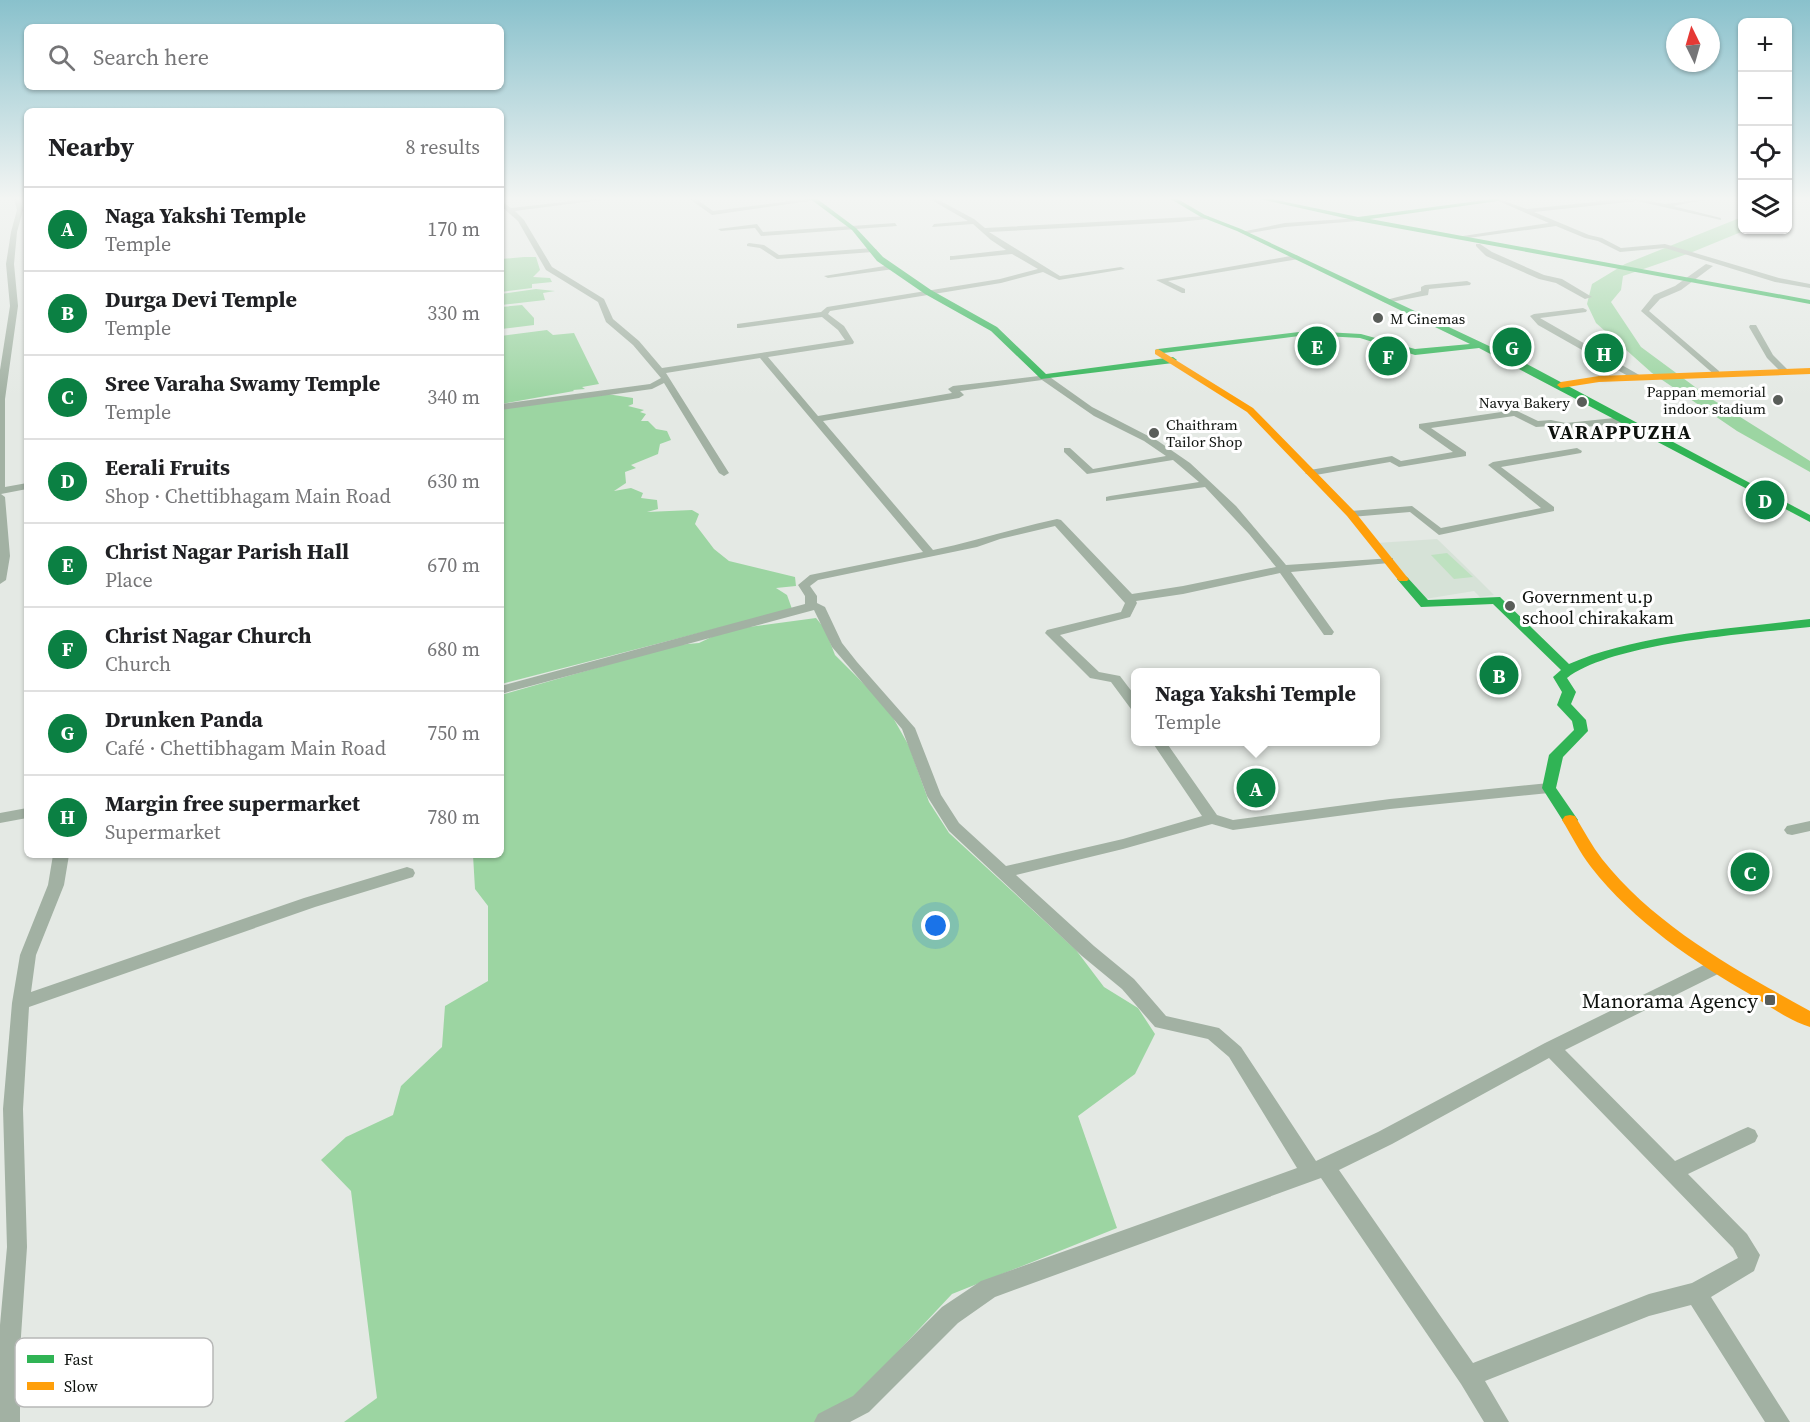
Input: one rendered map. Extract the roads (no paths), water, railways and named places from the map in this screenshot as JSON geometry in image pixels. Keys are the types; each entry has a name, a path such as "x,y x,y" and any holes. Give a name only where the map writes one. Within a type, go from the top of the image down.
{"main road":[{"path":"888,264 928,292 994,329 1044,377 1173,360"},
{"path":"1311,264 1561,385 1810,519"},
{"path":"1607,264 1810,302"},
{"path":"1480,344 1415,351 1361,336 1307,333 1158,352 1250,410 1351,514 1425,604 1496,600 1566,668"},
{"path":"1561,385 1716,373 1810,371"},
{"path":"1810,623 1626,649 1566,668 1560,677 1569,692 1564,705 1579,720 1581,732 1556,755 1549,788 1599,866 1660,927 1716,967 1810,1020"}],"street":[{"path":"11,264 14,306 3,348 0,399 0,489 24,486"},
{"path":"547,264 549,268 601,301 609,320 636,343 664,375 724,472"},
{"path":"1038,264 1059,278 1121,269"},
{"path":"1182,291 1160,280 1252,264"},
{"path":"1513,264 1542,277 1559,281 1588,297"},
{"path":"1730,264 1810,286"},
{"path":"1709,266 1691,280 1657,297 1645,311 1716,373"},
{"path":"828,276 891,267"},
{"path":"824,314 827,309 1001,281 1045,269"},
{"path":"1386,301 1425,293 1425,287 1467,284"},
{"path":"1583,310 1534,316 1541,323 1638,378"},
{"path":"504,407 652,386 664,375 850,342 841,328 824,314 740,326"},
{"path":"1753,327 1770,356 1786,372"},
{"path":"763,357 930,553"},
{"path":"818,419 959,395 952,389 1044,377 1103,417 1130,429 1175,457 1205,484 1285,569 1328,632"},
{"path":"1310,472 1392,459 1399,464 1462,454 1422,426 1515,413 1536,424 1551,423 1566,426 1624,420"},
{"path":"1067,450 1091,472 1175,457"},
{"path":"1351,514 1412,509 1439,532 1550,509 1493,465 1577,451"},
{"path":"1110,499 1205,484"},
{"path":"0,497 4,556 0,580"},
{"path":"811,606 811,596 804,585 814,577 977,544 996,536 1058,522 1130,598 1131,603 1126,614 1051,633 1095,675 1114,679 1131,700"},
{"path":"1130,598 1183,590 1285,569 1389,560"},
{"path":"504,689 811,606 819,607 836,644 908,728 934,796 954,827 1088,951 1128,984 1161,1023 1213,1033 1235,1052 1469,1376 1497,1422"},
{"path":"1162,746 1212,819"},
{"path":"1004,872 1123,844 1212,819 1233,825 1390,804 1549,788"},
{"path":"0,818 24,814"},
{"path":"1792,830 1810,826"},
{"path":"8,1422 9,1351 17,1246 7,1112 28,955 56,885 60,858"},
{"path":"21,1003 278,913 407,873"},
{"path":"826,1422 861,1404 950,1315 989,1289 1318,1169 1385,1138 1551,1048 1716,967"},
{"path":"1469,1376 1649,1305 1696,1293 1747,1264 1749,1254 1740,1241 1551,1048"},
{"path":"1673,1172 1748,1136"},
{"path":"1696,1293 1778,1422"}],"place":[{"name":"M Cinemas","path":"1378,318"},
{"name":"Christ Nagar Parish Hall","path":"1317,346"},
{"name":"Drunken Panda","path":"1512,347"},
{"name":"Margin free supermarket","path":"1604,353"},
{"name":"Christ Nagar Church","path":"1388,356"},
{"name":"Pappan memorial indoor stadium","path":"1778,400"},
{"name":"Navya Bakery","path":"1582,402"},
{"name":"Chaithram Tailor Shop","path":"1154,433"},
{"name":"Eerali Fruits","path":"1765,500"},
{"name":"Government u.p school chirakakam","path":"1510,606"},
{"name":"Durga Devi Temple","path":"1499,675"},
{"name":"Naga Yakshi Temple","path":"1256,788"},
{"name":"Sree Varaha Swamy Temple","path":"1750,872"},
{"name":"Manorama Agency","path":"1770,1000"}],"district":[{"name":"VARAPPUZHA","path":"1620,432"}]}
